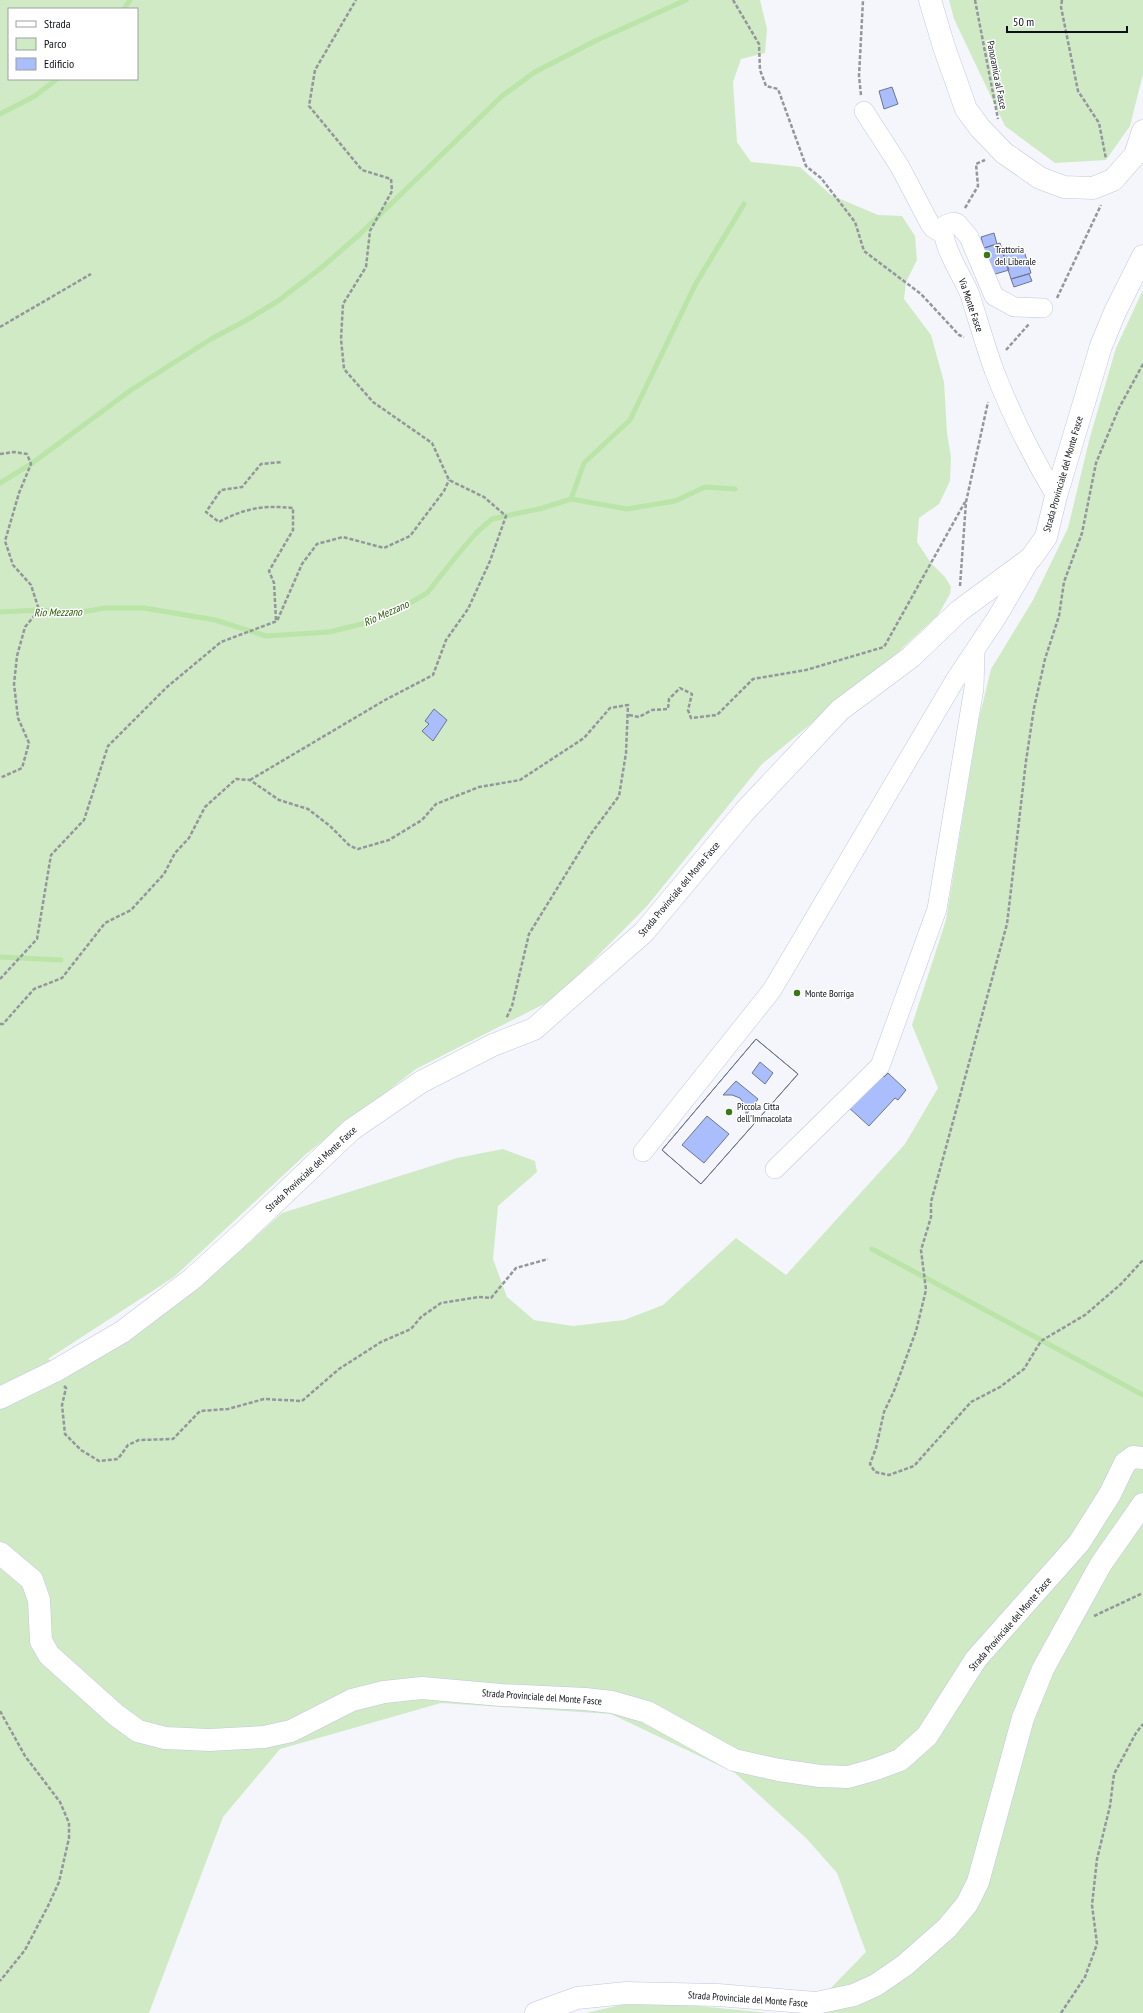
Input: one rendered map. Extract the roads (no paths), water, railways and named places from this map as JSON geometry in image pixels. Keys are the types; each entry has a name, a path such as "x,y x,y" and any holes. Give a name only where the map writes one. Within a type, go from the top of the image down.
{"main road":[{"path":"930,0 944,47 966,109 980,128 1004,152 1040,178 1064,186 1093,188 1113,180 1135,155 1143,131"},
{"name":"Strada Provinciale del Monte Fasce","path":"0,1398 55,1371 122,1332 192,1279 351,1130 421,1082 493,1045 534,1029 644,932 744,811 840,710 911,657 959,611 1031,558 1046,537 1056,496 1101,346 1115,312 1143,256"},
{"name":"Strada Provinciale del Monte Fasce","path":"0,1553 32,1580 39,1600 41,1641 49,1655 116,1715 138,1731 158,1736 209,1740 264,1737 291,1731 352,1700 384,1692 422,1688 612,1702 647,1712 734,1760 780,1770 820,1776 848,1776 872,1770 900,1760 927,1736 976,1659 1079,1543 1110,1494 1125,1463 1133,1457 1143,1458"},
{"name":"Strada Provinciale del Monte Fasce","path":"536,2013 577,1998 626,1992 718,1995 816,2004 854,1995 876,1985 905,1965 947,1928 967,1904 978,1882 1023,1718 1043,1669 1101,1564 1143,1504"}],"street":[{"path":"864,111 900,167 930,224 933,228 958,232 994,296 1014,307 1043,308"},
{"name":"Via Monte Fasce","path":"958,232 947,246 969,294 979,329 1018,426 1056,496"},
{"path":"643,1152 772,990 955,680 998,617 1031,558"},
{"path":"775,1169 880,1066 937,909 974,688 975,652"}],"waterway":[{"path":"125,8 130,0"},
{"path":"0,483 31,464 131,390 211,339 278,301 321,268 359,235 502,96 535,72 595,41 686,0"},
{"path":"0,114 35,96 56,80"},
{"path":"571,499 584,463 630,420 695,285 744,204"},
{"name":"Rio Mezzano","path":"0,612 39,610 76,613 105,608 144,608 215,620 266,636 329,632 362,624 396,611 427,593 476,533 492,519 543,508 571,499 627,509 675,501 705,487 735,489"},
{"path":"0,957 61,960"},
{"path":"872,1249 1143,1395"}],"place":[{"name":"Trattoria del Liberale","path":"987,255"},
{"name":"Monte Borriga","path":"797,993"},
{"name":"Piccola Citta dell'Immacolata","path":"729,1112"}]}
